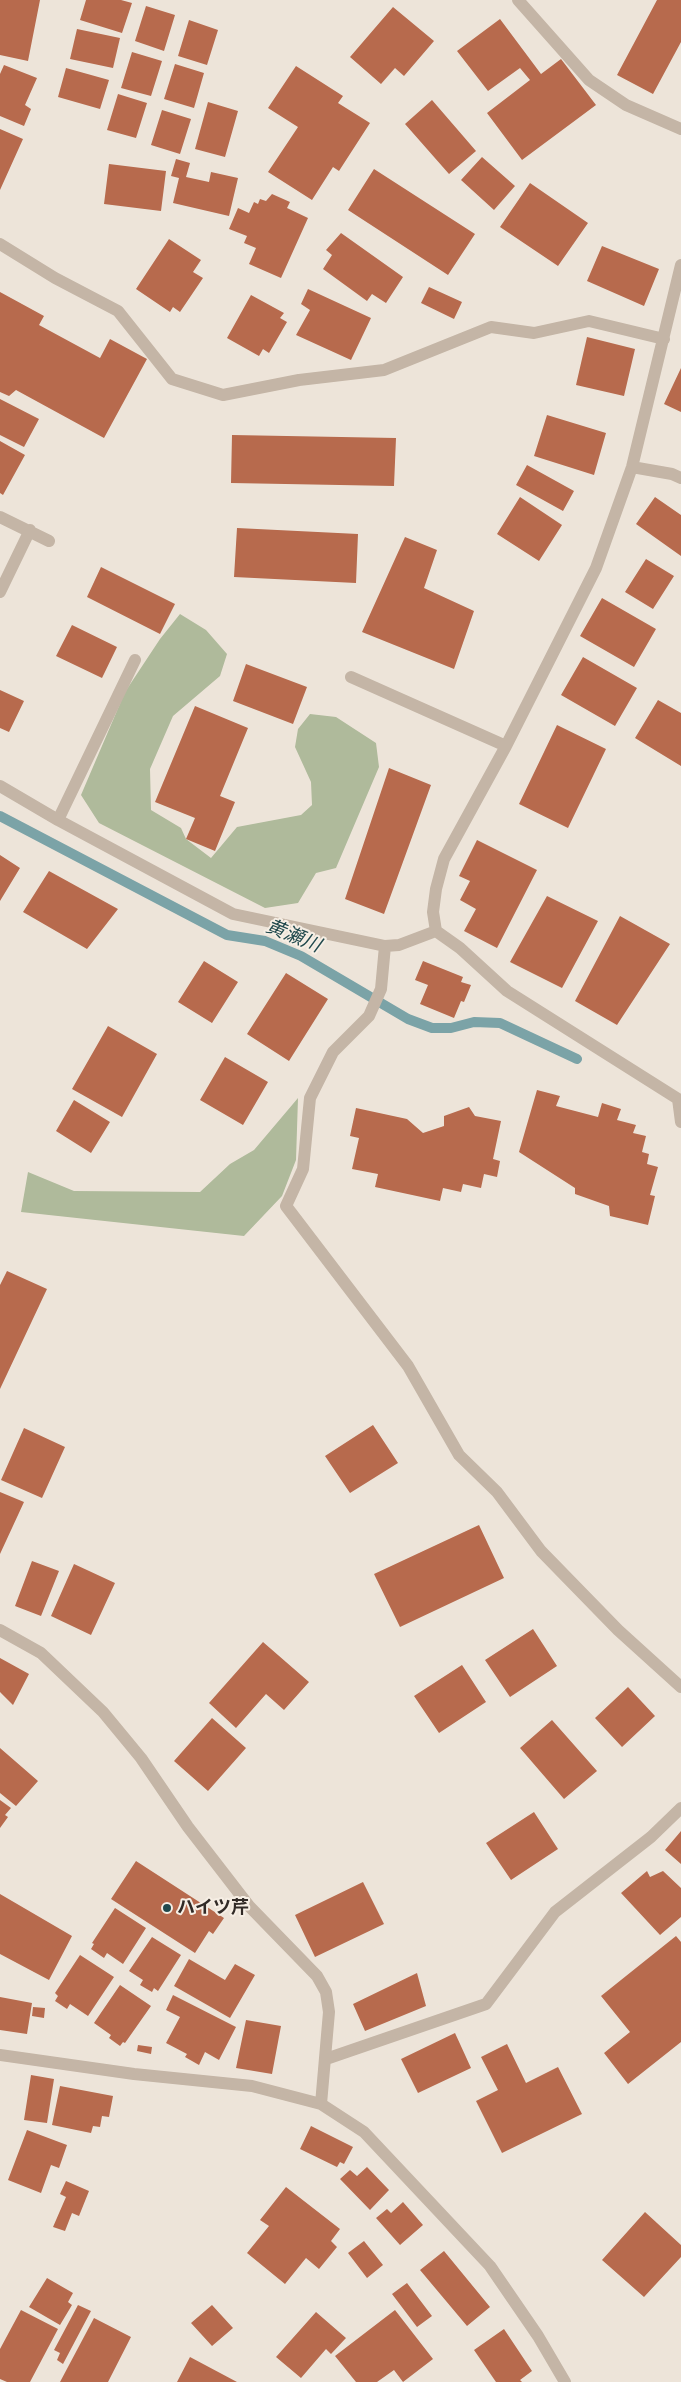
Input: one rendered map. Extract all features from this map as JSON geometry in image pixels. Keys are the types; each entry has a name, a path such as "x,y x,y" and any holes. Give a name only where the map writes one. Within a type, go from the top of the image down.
{"street":[{"path":"518,0 589,80 626,105 681,129"},
{"path":"0,244 56,278 118,311 172,379 223,395 300,380 384,370 491,326 534,332 589,321 664,339"},
{"path":"681,266 632,467 596,568 506,746 444,859 436,889 433,912 436,931 460,948 507,991 679,1099 681,1122"},
{"path":"632,467 672,474 681,478"},
{"path":"0,516 49,541"},
{"path":"0,592 30,530"},
{"path":"58,820 135,660"},
{"path":"351,677 506,746"},
{"path":"1,790 233,914 385,946 399,945 436,931"},
{"path":"385,946 385,965 381,989 369,1016 333,1052 310,1098 303,1169 286,1206 408,1366 459,1455 497,1492 541,1551 618,1630 681,1687"},
{"path":"0,1630 41,1653 103,1712 141,1758 188,1826 249,1906 317,1976 326,1992 329,2012 321,2104"},
{"path":"326,2059 486,2004 556,1912 651,1837 681,1808"},
{"path":"0,2055 134,2074 252,2086 321,2104 364,2132 490,2266 538,2336 565,2382"}],"green space":[{"path":"180,614 206,630 227,654 220,676 173,716 150,769 151,810 181,828 186,839 211,858 237,827 301,815 312,805 311,782 295,747 298,729 310,714 336,717 376,743 379,767 336,868 316,873 298,903 265,908 99,823 81,795 125,692 160,639"},
{"path":"298,1098 296,1160 282,1196 244,1236 21,1212 28,1172 74,1191 200,1192 230,1164 254,1150"}],"building":[{"path":"0,0 40,0 28,61 0,55"},
{"path":"86,0 121,0 132,3 122,33 80,20"},
{"path":"657,0 681,0 681,42 653,94 617,75"},
{"path":"146,6 175,15 164,51 135,41"},
{"path":"393,7 434,41 404,76 395,68 381,84 350,57"},
{"path":"500,19 541,74 561,59 596,105 522,160 487,113 530,80 520,68 488,91 457,51"},
{"path":"189,20 218,30 207,65 178,56"},
{"path":"77,29 120,38 113,68 70,59"},
{"path":"132,52 162,61 151,96 121,88"},
{"path":"175,64 204,73 194,108 164,99"},
{"path":"4,65 37,78 25,105 31,109 24,126 0,116 0,74"},
{"path":"296,66 343,96 338,103 370,123 339,171 333,167 312,200 268,172 298,127 268,108"},
{"path":"66,68 109,80 100,109 58,97"},
{"path":"118,94 147,103 136,138 107,130"},
{"path":"432,100 476,151 449,174 405,124"},
{"path":"208,102 238,111 225,157 195,149"},
{"path":"162,110 191,119 180,154 151,145"},
{"path":"0,129 23,139 0,190"},
{"path":"482,157 515,186 494,210 461,180"},
{"path":"176,159 190,163 186,177 209,182 211,172 238,178 229,216 173,203 179,178 171,176"},
{"path":"109,164 166,171 161,211 104,204"},
{"path":"374,169 475,234 448,275 348,210"},
{"path":"530,183 588,223 558,266 500,227"},
{"path":"272,194 290,202 287,208 308,218 281,278 249,264 256,248 244,243 247,236 229,229 238,208 249,213 254,202 258,204 260,199 266,201"},
{"path":"341,233 403,277 386,303 372,294 367,301 323,269 332,255 326,250"},
{"path":"169,239 201,260 193,272 203,278 180,312 173,307 170,312 136,289"},
{"path":"602,246 659,269 644,306 587,281"},
{"path":"429,287 462,302 454,319 421,303"},
{"path":"308,289 371,318 351,360 296,335 310,310 301,304"},
{"path":"0,292 44,316 39,325 100,358 110,339 147,359 104,438 16,390 9,396 0,392"},
{"path":"251,295 284,313 280,318 287,322 269,353 263,349 259,356 227,338"},
{"path":"587,337 635,349 624,396 576,385"},
{"path":"681,368 681,412 664,404"},
{"path":"0,399 39,419 24,447 0,435"},
{"path":"547,415 606,433 594,475 534,456"},
{"path":"232,435 396,438 394,486 231,483"},
{"path":"0,441 25,455 3,495 0,493"},
{"path":"527,465 574,491 563,511 516,485"},
{"path":"520,497 562,525 539,561 497,534"},
{"path":"655,497 681,515 681,556 636,524"},
{"path":"237,528 358,534 356,583 234,577"},
{"path":"405,537 437,550 424,588 474,611 454,669 362,632"},
{"path":"646,559 674,576 653,609 625,592"},
{"path":"101,567 175,604 160,634 87,597"},
{"path":"602,598 656,629 634,667 580,636"},
{"path":"72,625 117,647 102,678 56,656"},
{"path":"583,657 637,688 615,726 561,695"},
{"path":"246,664 307,687 293,724 233,701"},
{"path":"0,690 24,701 9,732 0,728"},
{"path":"658,700 681,713 681,766 635,738"},
{"path":"195,706 248,728 220,796 235,802 215,851 186,839 195,818 155,802"},
{"path":"557,725 606,749 568,828 519,804"},
{"path":"389,768 431,785 384,914 345,899"},
{"path":"477,840 537,870 497,948 464,931 476,909 460,900 470,881 459,876"},
{"path":"0,855 20,868 0,901"},
{"path":"49,871 118,909 87,949 23,912"},
{"path":"547,896 598,921 562,988 510,962"},
{"path":"620,916 670,944 617,1025 575,1001"},
{"path":"204,961 238,982 212,1023 178,1002"},
{"path":"423,961 463,977 461,982 471,985 464,1002 461,1001 454,1018 420,1004 428,985 415,980"},
{"path":"286,973 328,999 289,1061 247,1034"},
{"path":"108,1026 157,1054 122,1117 72,1089"},
{"path":"225,1057 268,1082 243,1125 200,1100"},
{"path":"537,1090 560,1096 556,1106 598,1117 602,1103 621,1109 617,1120 636,1125 633,1133 646,1136 642,1152 649,1154 647,1164 658,1167 650,1195 655,1196 648,1225 610,1216 609,1206 575,1194 575,1188 519,1152"},
{"path":"74,1100 110,1122 91,1153 56,1131"},
{"path":"469,1107 475,1116 501,1121 493,1159 500,1161 497,1177 484,1174 481,1188 463,1184 461,1192 443,1188 440,1201 375,1187 378,1174 352,1169 359,1138 350,1136 356,1108 407,1119 423,1133 444,1126 444,1116"},
{"path":"7,1271 47,1289 0,1389 0,1285"},
{"path":"373,1425 398,1463 350,1493 325,1456"},
{"path":"24,1428 65,1447 42,1498 1,1480"},
{"path":"0,1492 24,1502 0,1554"},
{"path":"479,1525 504,1578 400,1627 374,1574"},
{"path":"32,1561 59,1571 41,1616 15,1606"},
{"path":"74,1564 115,1583 91,1635 51,1616"},
{"path":"533,1629 557,1666 510,1697 485,1660"},
{"path":"263,1642 309,1682 284,1710 266,1694 236,1728 209,1703"},
{"path":"0,1658 29,1674 13,1705 0,1692"},
{"path":"462,1665 486,1702 439,1733 414,1696"},
{"path":"628,1687 655,1716 622,1747 595,1718"},
{"path":"212,1718 246,1748 208,1791 174,1761"},
{"path":"552,1720 597,1771 564,1799 520,1748"},
{"path":"0,1748 38,1781 16,1806 0,1793"},
{"path":"0,1800 11,1808 5,1815 8,1817 0,1828"},
{"path":"534,1812 558,1849 511,1880 486,1843"},
{"path":"681,1831 681,1864 665,1850"},
{"name":"ハイツ芹","path":"136,1861 224,1918 213,1934 209,1931 195,1953 111,1899"},
{"path":"647,1871 650,1877 663,1871 681,1888 681,1917 660,1935 621,1893"},
{"path":"363,1882 384,1924 315,1957 295,1915"},
{"path":"0,1894 72,1936 49,1980 0,1954"},
{"path":"115,1908 146,1928 123,1964 107,1953 104,1958 91,1949 94,1944 92,1943"},
{"path":"676,1936 681,1942 681,2042 628,2084 604,2053 630,2032 601,1996"},
{"path":"152,1937 181,1955 158,1991 154,1988 152,1992 140,1985 143,1980 129,1971"},
{"path":"80,1955 114,1977 88,2016 70,2004 67,2009 55,2001 58,1996 55,1993"},
{"path":"189,1959 225,1980 235,1964 255,1975 230,2018 174,1986"},
{"path":"417,1973 426,2006 365,2031 353,2004"},
{"path":"120,1985 151,2006 125,2043 123,2042 120,2046 109,2038 111,2035 94,2023"},
{"path":"173,1995 236,2027 219,2060 205,2052 199,2065 185,2057 187,2054 166,2043 180,2017 166,2010"},
{"path":"0,1997 32,2003 27,2034 0,2030"},
{"path":"33,2007 45,2008 44,2018 32,2016"},
{"path":"246,2020 281,2026 272,2074 236,2068"},
{"path":"455,2033 471,2068 418,2093 401,2059"},
{"path":"507,2044 526,2083 558,2067 582,2114 502,2153 476,2101 498,2090 481,2057"},
{"path":"138,2045 152,2047 151,2054 137,2051"},
{"path":"31,2075 54,2079 47,2123 24,2120"},
{"path":"60,2086 113,2096 109,2117 102,2116 100,2127 93,2126 91,2133 52,2125"},
{"path":"311,2126 353,2147 344,2164 340,2162 337,2167 300,2149"},
{"path":"27,2130 67,2145 59,2168 51,2165 41,2193 8,2180"},
{"path":"367,2167 389,2190 370,2210 340,2179 350,2170 357,2176"},
{"path":"66,2181 89,2191 79,2216 72,2213 65,2231 53,2227 66,2197 60,2194"},
{"path":"286,2187 340,2229 331,2241 337,2247 319,2269 306,2258 285,2284 247,2253 269,2226 260,2220"},
{"path":"403,2202 423,2225 400,2245 376,2218 387,2209 391,2213"},
{"path":"645,2212 681,2245 681,2257 644,2297 602,2260"},
{"path":"364,2241 383,2265 367,2278 348,2253"},
{"path":"444,2251 490,2307 467,2326 420,2270"},
{"path":"47,2278 73,2293 68,2302 72,2305 60,2325 29,2307"},
{"path":"407,2283 432,2316 417,2327 392,2294"},
{"path":"78,2305 91,2311 63,2364 57,2360 60,2353 54,2350"},
{"path":"212,2305 233,2328 212,2346 191,2323"},
{"path":"21,2310 58,2329 30,2382 7,2382 0,2379 0,2349"},
{"path":"395,2310 433,2359 403,2382 394,2370 377,2382 356,2382 335,2356"},
{"path":"316,2312 346,2338 331,2354 326,2349 301,2378 276,2357"},
{"path":"94,2318 131,2337 108,2382 60,2382"},
{"path":"504,2329 532,2371 520,2380 522,2382 496,2382 474,2350"},
{"path":"190,2357 237,2382 177,2382"}],"waterway":[{"name":"黄瀬川","path":"0,816 227,935 265,941 301,956 408,1019 432,1028 451,1028 474,1022 500,1023 577,1059"}],"place":[{"name":"ハイツ芹","path":"167,1908"}]}
